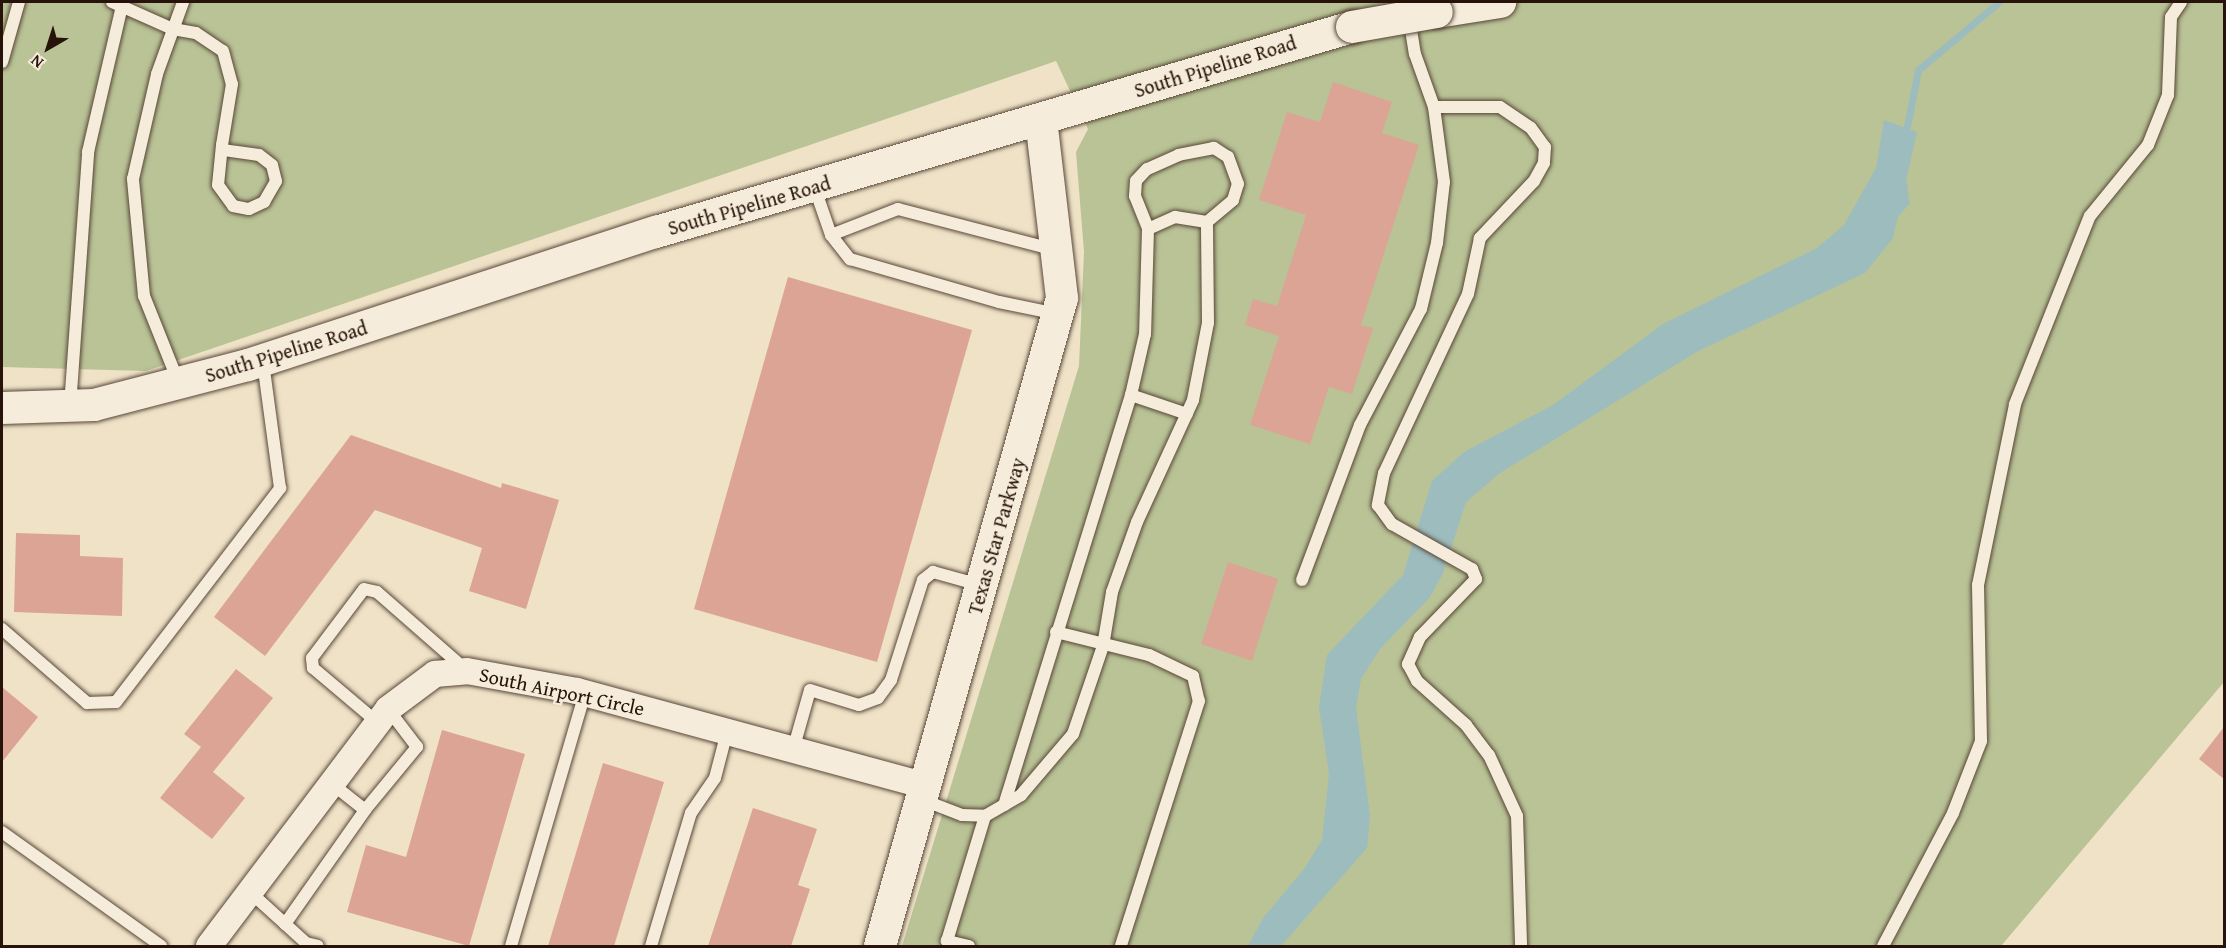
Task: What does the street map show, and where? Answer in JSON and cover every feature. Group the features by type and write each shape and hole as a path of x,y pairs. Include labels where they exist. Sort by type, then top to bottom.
{"street":[{"name":"South Pipeline Road","path":"2,408 94,405 263,360 814,186 1352,27 1500,2"},
{"name":"Texas Star Parkway","path":"880,946 925,793 1058,314 1059,251 1041,119"},
{"name":"South Airport Circle","path":"209,946 383,716 435,674 467,671 585,693 793,750 925,793"}],"lane":[{"path":"2,62 19,2"},
{"path":"179,382 144,296 134,179 157,74 183,2"},
{"path":"1302,580 1360,425 1421,309 1437,243 1444,182 1434,107 1415,54 1407,2"},
{"path":"1883,946 1953,813 1981,741 1978,585 2015,404 2090,216 2148,145 2168,95 2171,17 2181,2"},
{"path":"70,406 88,152 119,3 173,29 196,33 224,51 232,84 222,150 218,185 226,201 241,209 264,202 276,181 272,165 259,155 222,150"},
{"path":"1434,107 1500,107 1531,128 1545,147 1544,163 1534,181 1480,238 1468,294 1384,473 1378,505 1392,525 1472,569 1474,586 1420,637 1408,664 1417,681 1466,725 1489,755 1517,816 1521,946"},
{"path":"1004,805 1131,395 1145,334 1148,229 1135,196 1136,181 1147,169 1179,155 1214,148 1228,157 1238,184 1233,200 1207,222 1175,217 1148,229"},
{"path":"814,186 831,235 850,259 999,302 1058,314"},
{"path":"831,235 898,209 1059,251"},
{"path":"925,793 962,815 985,816 1021,795 1072,734 1103,646 1112,592 1137,522 1187,414 1208,323 1207,222"},
{"path":"2,629 87,704 116,702 280,488 263,360"},
{"path":"1131,395 1187,414"},
{"path":"793,750 810,690 859,705 878,698 891,680 923,580 933,572 981,586"},
{"path":"285,924 364,810 417,747 383,716 313,668 312,658 364,590 377,592 467,671"},
{"path":"1056,632 1103,646 1149,655 1193,676 1199,701 1121,946"},
{"path":"511,946 585,693"},
{"path":"651,946 691,813 715,778 727,732"},
{"path":"331,783 364,810"},
{"path":"969,946 946,944 985,816"},
{"path":"2,832 160,946"},
{"path":"250,892 285,924 318,946"}],"green space":[{"path":"2,2 2224,2 2224,682 2001,946 902,946 1079,366 1084,252 1076,152 1088,129 1056,61 146,371 2,367"}],"water":[{"path":"1884,120 1917,132 1893,238 1865,273 1698,351 1500,473 1466,502 1443,573 1430,597 1380,649 1361,679 1356,708 1370,816 1367,848 1281,946 1248,946 1263,918 1304,869 1322,840 1329,774 1319,707 1327,655 1403,575 1432,481 1464,452 1553,405 1663,324 1817,248 1844,225 1876,168"}],"building":[{"path":"1333,82 1392,102 1382,133 1419,145 1361,325 1373,328 1352,394 1329,387 1310,444 1250,425 1279,336 1245,325 1253,299 1277,306 1306,215 1259,200 1287,112 1320,122"},
{"path":"788,277 972,330 877,662 694,609"},
{"path":"351,435 501,488 502,483 559,500 526,609 469,591 482,548 375,510 265,656 214,617"},
{"path":"16,533 80,535 80,556 123,558 122,616 14,612"},
{"path":"1228,562 1278,579 1252,661 1201,644"},
{"path":"236,669 273,698 213,772 245,798 212,839 160,798 201,747 184,734"},
{"path":"2,687 38,717 2,762"},
{"path":"2224,727 2224,779 2199,759"},
{"path":"442,730 525,754 469,946 347,912 366,845 406,857"},
{"path":"603,763 664,782 614,946 548,946"},
{"path":"753,808 817,829 798,885 810,889 791,946 708,946"}],"waterway":[{"path":"1905,137 1918,70 1999,2"},
{"path":"1895,214 1905,202 1903,184"}]}
